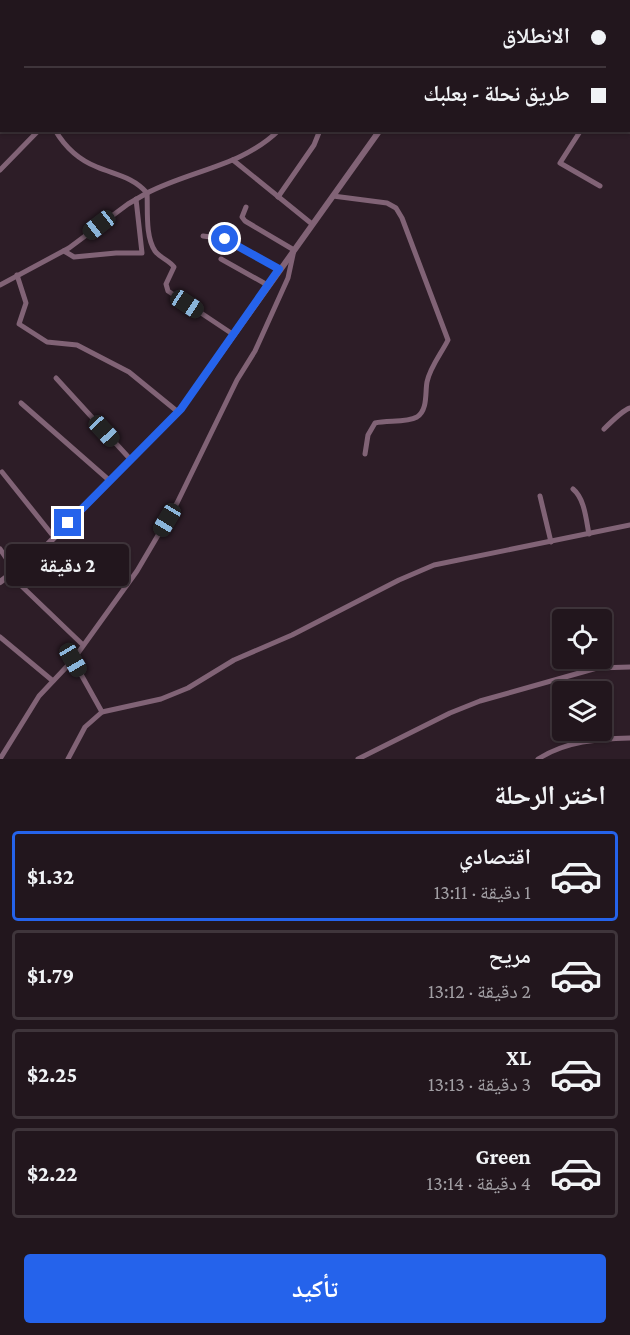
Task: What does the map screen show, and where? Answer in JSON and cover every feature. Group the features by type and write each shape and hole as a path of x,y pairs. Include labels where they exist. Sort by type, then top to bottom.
{"street":[{"path":"0,170 37,132"},
{"path":"56,132 66,147 82,159 97,168 127,177 140,184 147,193 151,240 156,251 174,267 166,284 168,291 234,335"},
{"path":"0,285 64,251 136,199 170,183 233,160 265,144 277,132"},
{"path":"278,196 314,144 319,132"},
{"path":"0,582 40,552 178,412 196,390 279,269 379,132"},
{"path":"580,132 560,163 600,186"},
{"path":"233,160 312,224"},
{"path":"333,196 387,203 396,208 402,218 448,340 428,377 426,400 421,413 418,417 409,419 375,423 368,435 365,454"},
{"path":"64,251 68,255 77,257 116,253 141,254 143,250 136,199"},
{"path":"246,207 242,217 245,221 294,250"},
{"path":"203,236 225,239 279,269"},
{"path":"142,241 151,240"},
{"path":"0,759 39,696 73,660 137,571 177,503 237,380 255,351 288,278 294,250"},
{"path":"221,259 264,283 267,287"},
{"path":"17,275 26,303 19,324 47,342 77,345 129,372 178,412"},
{"path":"56,378 131,460"},
{"path":"21,403 110,481"},
{"path":"604,429 624,410 630,408"},
{"path":"2,472 54,537"},
{"path":"573,489 582,502 589,534"},
{"path":"540,496 551,542"},
{"path":"68,759 85,727 102,712 160,699 188,688 234,660 292,635 399,580 434,565 453,559 630,525"},
{"path":"0,549 12,573 83,645"},
{"path":"0,637 53,681"},
{"path":"73,660 102,712"},
{"path":"358,759 450,713 480,701 597,668 630,667"},
{"path":"538,759 550,752 580,742 630,738"}],"route":[{"path":"68,523 181,409 279,269 225,239"}]}
